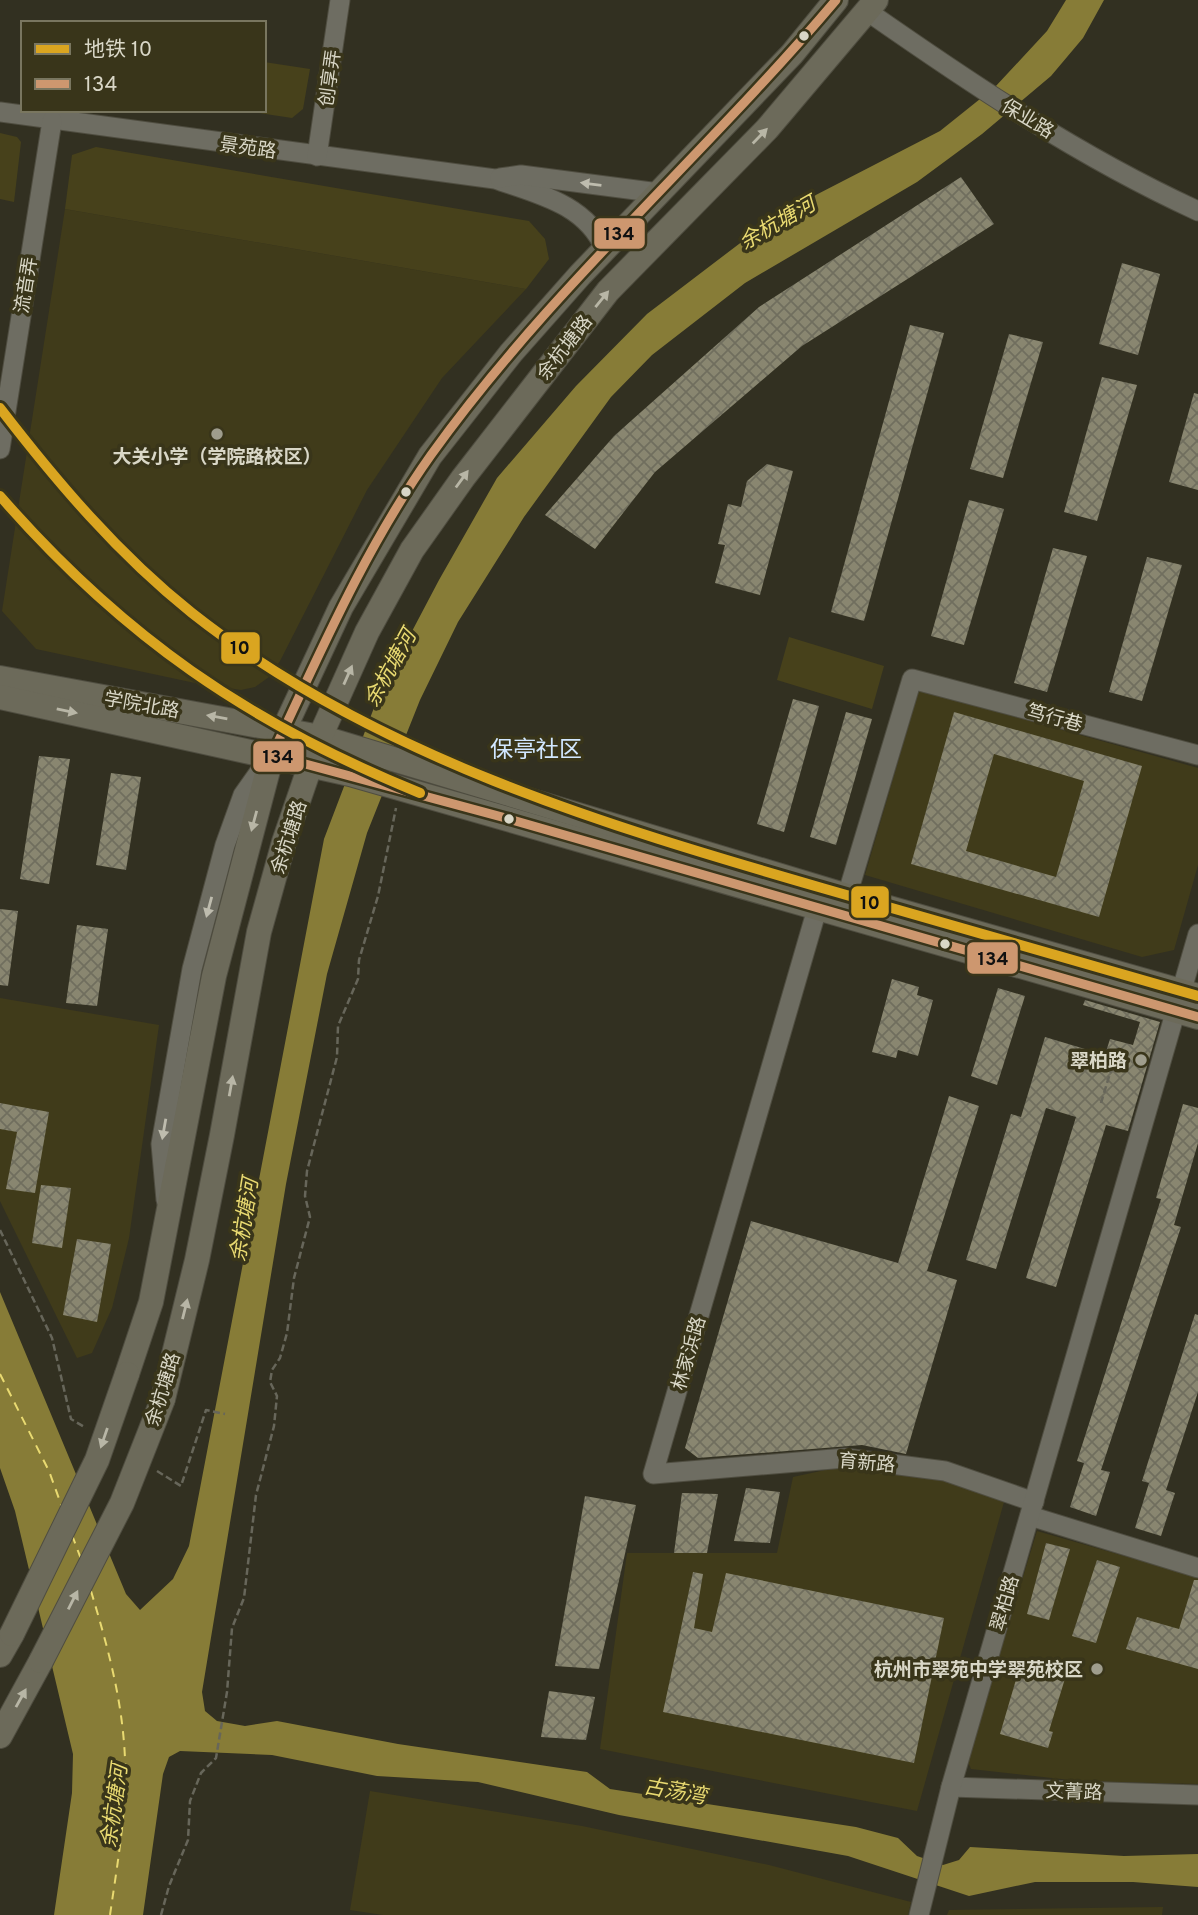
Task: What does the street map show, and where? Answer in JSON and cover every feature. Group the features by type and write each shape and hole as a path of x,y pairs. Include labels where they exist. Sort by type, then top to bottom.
{"main road":[{"name":"余杭塘路","path":"6,1645 97,1461 127,1374 150,1302 214,976 272,755 341,607 430,456 511,353 792,54 836,0"},
{"name":"余杭塘路","path":"0,1736 122,1503 163,1399 217,1160 258,932 284,842 313,764 320,737 373,621 412,550 463,478 608,291 767,129 872,5"},
{"name":"学院北路","path":"0,678 320,737 847,896 1188,1004"},
{"name":"学院北路","path":"0,697 313,764 817,909 1188,1004"}],"street":[{"name":"创享弄","path":"317,156 340,0"},
{"name":"保业路","path":"872,5 960,76 1022,116 1152,190 1198,211"},
{"name":"景苑路","path":"0,112 495,179 564,204 586,220 598,234 605,250"},
{"name":"流音弄","path":"0,449 52,121"},
{"name":"景苑路","path":"495,179 521,175 659,193"},
{"name":"笃行巷","path":"847,896 912,679 1198,755"},
{"name":"林家浜路","path":"653,1474 817,909"},
{"name":"翠柏路","path":"919,1915 932,1852 1032,1509 1188,1004 1198,934"},
{"name":"育新路","path":"653,1474 845,1458 945,1472 1032,1509 1198,1568"},
{"name":"文菁路","path":"951,1787 1198,1795"}],"path":[{"path":"161,1915 169,1886 188,1840 187,1820 194,1792 206,1765 216,1758 232,1628 244,1598 256,1495 274,1426 277,1396 271,1382 272,1370 280,1358 287,1333 294,1278 310,1217 305,1196 307,1171 337,1057 338,1026 358,979 359,960 385,868 396,807 395,788"},
{"path":"1101,1103 1118,1047"}],"shaded area":[{"path":"266,62 310,69 303,109 292,118 252,112 266,112"},
{"path":"0,133 17,137 21,142 14,202 0,199"},
{"path":"96,147 529,221 545,239 549,259 526,289 65,209 72,155"},
{"name":"大关小学（学院路校区）","path":"65,209 526,289 442,378 367,490 280,661 269,677 255,687 241,690 195,683 36,649 2,611"},
{"path":"789,637 884,666 872,709 777,680"},
{"path":"919,690 1198,768 1198,865 1174,950 1142,957 865,875"},
{"path":"0,998 159,1025 129,1238 112,1308 92,1353 77,1358 0,1201"},
{"path":"844,1466 949,1481 1004,1502 917,1811 600,1749 627,1553 777,1553 793,1477"},
{"name":"杭州市翠苑中学翠苑校区","path":"1037,1531 1198,1577 1198,1784 1079,1781 971,1769 967,1760"},
{"path":"370,1791 582,1826 769,1865 911,1902 908,1915 383,1915 350,1910"},
{"path":"1163,1907 1162,1915 947,1915 949,1910"}],"water":[{"name":"余杭塘河","path":"1066,0 1104,0 1083,38 1051,76 982,134 917,182 745,283 652,355 611,397 524,517 458,622 420,700 367,833 327,974 286,1184 202,1692 205,1711 217,1721 245,1726 277,1721 398,1744 587,1772 610,1789 856,1827 898,1838 917,1856 943,1865 959,1860 970,1847 1124,1856 1198,1854 1198,1887 1133,1882 1035,1882 969,1896 848,1856 619,1815 478,1782 377,1776 272,1755 180,1751 169,1757 163,1774 143,1915 54,1915 72,1793 73,1754 15,1511 0,1468 0,1292 126,1594 140,1610 173,1579 189,1546 324,839 380,692 497,478 576,386 647,314 777,215 940,131 995,87 1047,31"}],"building":[{"path":"961,177 994,224 802,346 655,472 595,549 545,515 614,436 759,307"},
{"path":"1122,263 1160,274 1138,355 1099,344"},
{"path":"910,325 944,333 864,621 831,612"},
{"path":"1009,334 1043,342 1003,478 970,469"},
{"path":"1102,377 1137,385 1097,521 1064,512"},
{"path":"1194,393 1198,394 1198,490 1169,482"},
{"path":"767,464 793,471 760,595 715,583 725,545 718,544 728,504 741,507 747,481"},
{"path":"969,500 1004,509 964,645 931,636"},
{"path":"1053,548 1087,556 1047,692 1014,683"},
{"path":"1147,557 1182,565 1142,701 1109,692"},
{"path":"793,699 819,706 784,832 757,824"},
{"path":"846,712 872,719 836,845 810,837"},
{"path":"954,712 1142,766 1099,917 911,864","holes":["994,754 1084,781 1056,877 966,851"]},
{"path":"39,756 70,759 49,884 20,879"},
{"path":"111,773 141,777 126,870 96,865"},
{"path":"0,909 18,911 8,986 0,985"},
{"path":"77,925 108,929 97,1006 66,1003"},
{"path":"892,979 919,987 917,995 933,1000 918,1056 898,1050 896,1058 872,1052"},
{"path":"998,988 1025,996 997,1085 971,1076"},
{"path":"1085,1000 1160,1022 1128,1131 1106,1125 1056,1287 1026,1278 1076,1117 1046,1108 996,1269 966,1260 1011,1114 1021,1117 1045,1037 1105,1055 1110,1039 1133,1045 1140,1022 1083,1005"},
{"path":"949,1096 979,1106 927,1271 957,1280 906,1454 862,1445 698,1458 685,1448 751,1221 898,1263"},
{"path":"0,1103 49,1112 35,1193 6,1189 17,1132 0,1129"},
{"path":"1183,1104 1198,1108 1198,1143 1174,1225 1181,1227 1101,1470 1110,1472 1096,1516 1070,1507 1084,1463 1077,1461 1161,1199 1156,1198"},
{"path":"41,1185 71,1188 62,1248 32,1243"},
{"path":"77,1239 111,1244 97,1322 63,1315"},
{"path":"1195,1314 1198,1315 1198,1392 1166,1490 1175,1493 1161,1536 1135,1528 1149,1483 1142,1481"},
{"path":"746,1488 780,1492 770,1543 734,1541"},
{"path":"682,1493 718,1494 707,1553 674,1553"},
{"path":"585,1496 636,1505 599,1669 555,1666"},
{"path":"1046,1543 1070,1549 1049,1620 1027,1614"},
{"path":"1097,1560 1120,1567 1096,1643 1072,1636"},
{"path":"693,1572 703,1574 694,1628 712,1632 726,1573 944,1618 914,1763 663,1712"},
{"path":"1194,1580 1198,1580 1198,1669 1126,1649 1137,1617 1179,1629"},
{"path":"1022,1659 1067,1672 1049,1731 1053,1732 1048,1748 1000,1734"},
{"path":"549,1691 595,1697 586,1740 541,1737"}],"ferry route":[{"path":"0,1374 49,1471 62,1507"},
{"path":"72,1535 81,1559"},
{"path":"91,1591 116,1685 124,1743 124,1808 110,1915"}],"metro line":[{"name":"10","path":"0,408 44,463 114,542 192,613 262,663 336,707 413,746 493,780 657,839 1198,996"},
{"name":"10","path":"0,496 93,592 191,671 299,737 420,793"}],"transit line":[{"name":"134","path":"836,0 734,113 576,279 477,394 431,455 407,490 364,564 272,755 509,819 1198,1017"}],"place":[{"name":"大关小学（学院路校区）","path":"217,434"},
{"name":"翠柏路","path":"1141,1060"},
{"name":"杭州市翠苑中学翠苑校区","path":"1097,1669"}],"district":[{"name":"保亭社区","path":"536,749"}],"water label":[{"name":"古荡湾","path":"675,1791"}]}
